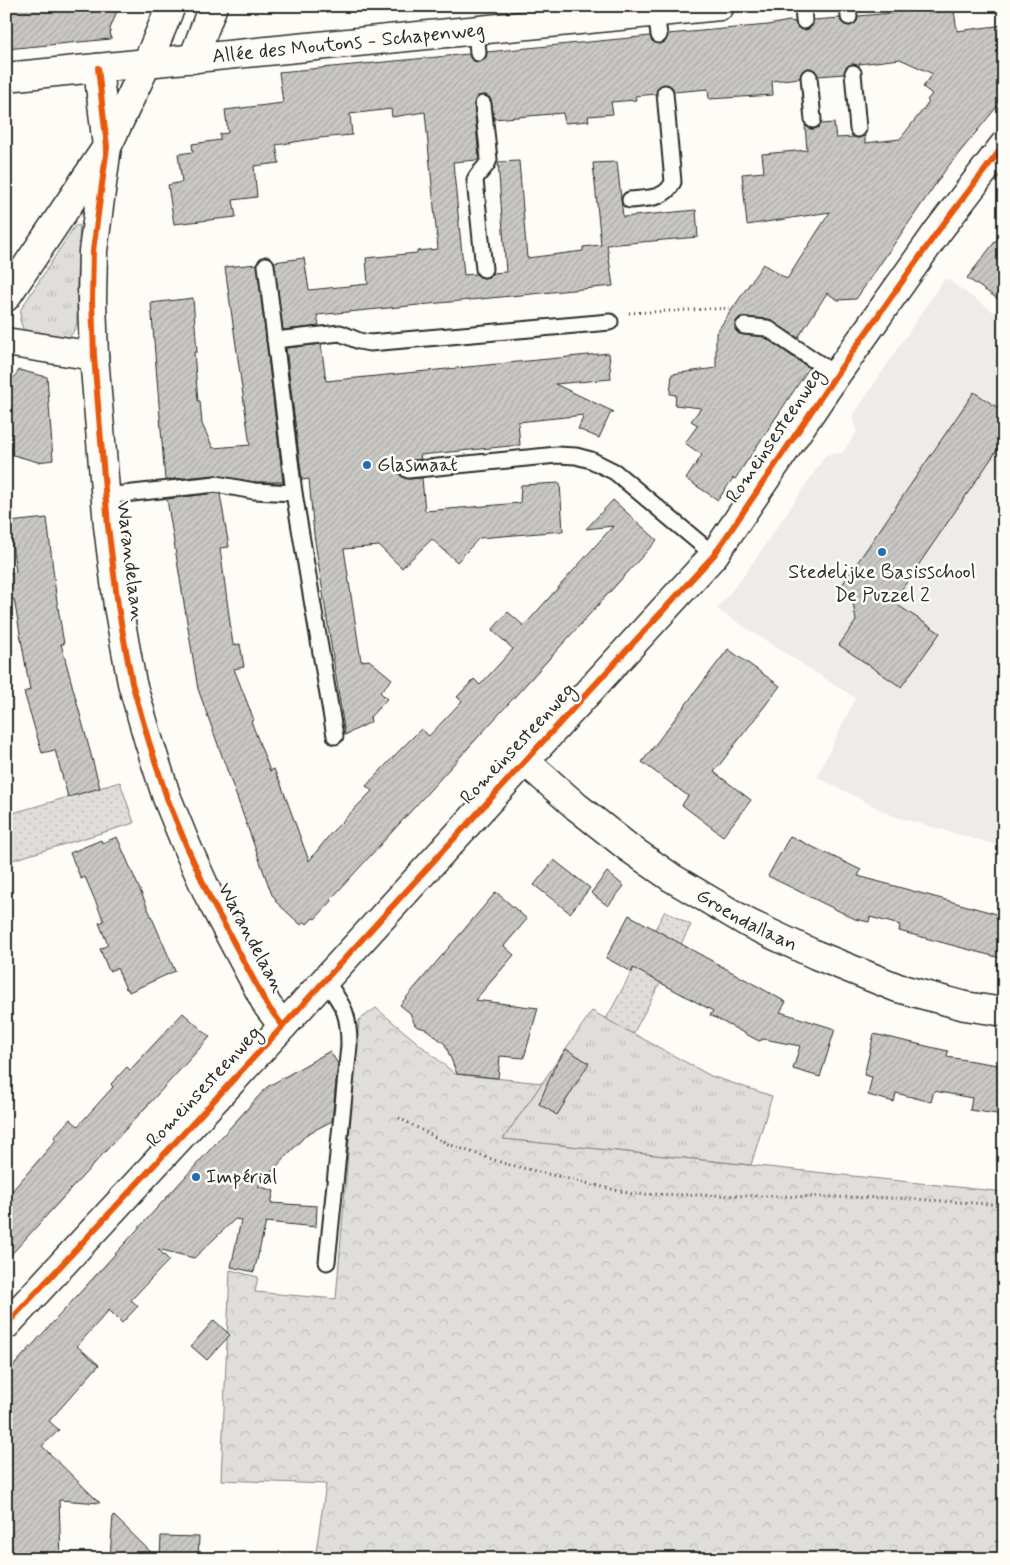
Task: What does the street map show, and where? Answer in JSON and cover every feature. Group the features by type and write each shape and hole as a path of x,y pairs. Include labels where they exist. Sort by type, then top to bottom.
{"street":[{"name":"Warandelaan","path":"107,147 147,63 171,6"},
{"path":"193,59 213,6"},
{"name":"Allée des Moutons - Schapenweg","path":"6,77 193,59 477,42 657,24 720,6"},
{"name":"Warandelaan","path":"98,68 107,147 93,251 94,356 105,496 118,606 132,682 167,798 209,896 263,996 283,1026"},
{"name":"Romeinsesteenweg","path":"6,1324 283,1026 714,555 836,375 938,230 1004,146"},
{"path":"6,297 107,147"},
{"path":"6,342 94,356"},
{"name":"Groendallaan","path":"525,761 577,807 629,848 672,878 748,923 816,955 898,988 965,1006 1004,1012"}],"lane":[{"path":"853,73 858,129"},
{"path":"809,77 813,120"},
{"path":"630,200 660,196 670,189 673,182 664,93"},
{"path":"483,104 489,159 487,165 474,180 484,269"},
{"path":"266,265 294,493 335,736"},
{"path":"275,340 340,333 370,344 610,322"},
{"path":"744,326 767,328 836,375"},
{"path":"408,470 558,455 576,456 591,460 616,472 714,555"},
{"path":"105,496 216,484 254,491 294,493"},
{"path":"325,980 344,1008 349,1024 349,1046 327,1262"}],"path":[{"path":"610,322 617,314 740,308 744,326"},
{"path":"398,1118 448,1144 506,1164 632,1194 897,1198 1004,1205"}],"shaded area":[{"name":"Stedelijke Basisschool De Puzzel 2","path":"945,278 1004,319 1004,847 893,816 817,777 855,698 717,609 748,570 826,455 842,453 857,432 852,417"}],"green space":[{"path":"80,226 77,323 74,331 68,339 24,332 20,320 21,309 74,227"},
{"path":"120,782 134,823 6,862 6,815"},
{"path":"665,911 691,925 633,1034 606,1019"},
{"path":"376,1008 455,1074 542,1083 503,1139 1004,1192 1004,1559 315,1559 326,1484 221,1480 230,1270 258,1277 255,1292 336,1299 359,1020"},
{"path":"592,1011 711,1076 772,1096 751,1165 503,1139"}],"building":[{"path":"6,6 119,6 110,29 111,39 6,49"},
{"path":"927,10 927,13 954,10 957,31 1004,25 1004,98 946,169 856,299 838,300 827,293 798,338 768,319 740,317 737,320 735,330 739,334 764,337 809,368 735,479 733,478 718,500 686,479 702,455 685,443 698,425 691,421 701,408 675,405 676,395 670,394 672,374 716,368 716,333 763,264 787,279 830,212 747,225 742,174 764,172 762,154 807,150 805,125 810,129 814,129 821,124 834,123 836,138 858,138 865,136 865,143 900,139 929,102 927,100 932,94 923,87 933,74 900,59 859,64 859,66 852,64 845,69 844,74 818,76 813,69 808,68 801,73 800,78 772,81 773,95 709,99 708,89 674,92 673,88 664,84 657,89 656,94 635,96 636,100 611,102 613,114 588,116 589,121 565,123 563,113 494,119 491,99 486,95 478,96 474,105 479,158 478,160 453,162 464,275 476,274 484,278 489,277 493,273 506,272 498,162 519,161 527,258 583,251 583,247 601,245 593,163 617,162 623,217 696,210 698,237 607,245 613,286 317,315 319,326 283,330 274,262 304,258 309,290 368,284 366,258 438,249 425,112 392,117 391,109 350,114 352,135 276,145 279,163 254,166 257,197 233,200 236,217 174,224 168,185 182,182 178,154 193,152 192,144 220,140 220,134 228,133 225,110 283,103 279,72 469,54 470,58 479,62 486,57 487,52 650,36 652,41 660,44 665,42 668,34 768,25 789,21 795,22 797,27 804,30 813,25 813,20 840,18 841,22 850,26 857,21 858,16"},
{"path":"1004,230 1004,303 967,278"},
{"path":"257,264 283,482 255,482 215,475 165,480 151,303 193,298 197,352 194,352 202,424 213,448 250,445 225,267"},
{"path":"321,344 326,381 609,353 611,379 555,384 614,412 611,412 599,438 578,429 584,415 518,422 520,445 420,455 421,459 402,463 399,470 400,475 404,478 422,478 425,511 520,503 521,485 560,483 563,531 479,538 457,562 432,539 402,568 379,546 344,549 361,661 369,660 392,679 380,692 387,699 370,717 371,722 345,735 314,535 309,479 302,480 286,348"},
{"path":"19,370 47,377 53,460 38,462 6,453 6,389"},
{"path":"974,392 1004,412 1004,440 893,602 940,633 901,687 839,645 856,621 853,602 838,591"},
{"path":"220,494 229,547 220,548 233,645 240,644 244,667 234,669 254,720 251,721 270,771 274,769 279,779 309,861 332,832 372,791 366,786 400,750 421,729 429,736 462,701 457,697 474,679 480,685 513,649 492,630 508,612 524,626 613,526 586,529 613,500 657,540 331,899 332,901 315,919 313,918 307,924 304,921 301,925 275,901 276,899 272,895 198,689 167,499"},
{"path":"47,518 64,644 61,644 100,788 68,797 55,750 42,753 24,692 30,690 14,599 11,600 8,573 16,572 9,522"},
{"path":"728,649 780,686 714,772 751,800 723,836 682,805 688,796 642,762"},
{"path":"790,836 861,870 858,876 1004,916 1004,959 899,931 900,925 870,917 869,922 855,919 768,876"},
{"path":"117,837 175,971 129,992 117,968 109,971 100,949 108,945 99,923 104,921 85,877 81,879 70,853 101,840 102,843"},
{"path":"554,860 590,888 570,913 534,885"},
{"path":"607,872 624,886 608,906 591,893"},
{"path":"496,892 527,919 504,946 514,955 475,1000 538,1008 524,1058 500,1056 498,1078 457,1074 445,1044 426,1029 415,1025 410,1013 400,1005"},
{"path":"629,915 786,1002 780,1012 835,1029 820,1077 793,1069 800,1046 764,1039 759,1041 710,1015 713,1011 633,968 632,972 606,958"},
{"path":"183,1013 210,1037 6,1260 6,1198 56,1140 54,1137 70,1119 78,1126 113,1087 111,1084 127,1067 130,1070"},
{"path":"874,1034 948,1051 947,1057 1004,1066 1004,1115 970,1110 972,1098 934,1091 931,1102 896,1093 894,1102 868,1095 872,1077 864,1075"},
{"path":"566,1049 589,1063 557,1115 539,1104 554,1068"},
{"path":"330,1051 338,1064 332,1121 307,1134 258,1186 274,1191 271,1203 317,1206 316,1227 266,1222 254,1272 231,1267 241,1220 235,1219 194,1258 158,1249 169,1260 131,1300 138,1306 122,1323 109,1310 77,1346 99,1365 49,1421 59,1430 42,1446 100,1503 59,1500 61,1559 7,1559 6,1374 267,1087"},
{"path":"214,1320 230,1335 207,1360 191,1346"},
{"path":"113,1515 158,1559 110,1559"},
{"path":"161,1536 199,1537 198,1559 160,1559"}],"cycle path":[{"path":"98,68 107,147 93,251 94,356 108,526 118,606 132,683 167,798 187,847 209,896 267,1005 283,1026"},
{"path":"6,1325 283,1026 714,555 836,375 938,231 1004,145"}],"place":[{"name":"Glasmaat","path":"367,465"},
{"name":"Stedelijke Basisschool De Puzzel 2","path":"882,552"},
{"name":"Impérial","path":"196,1177"}]}
